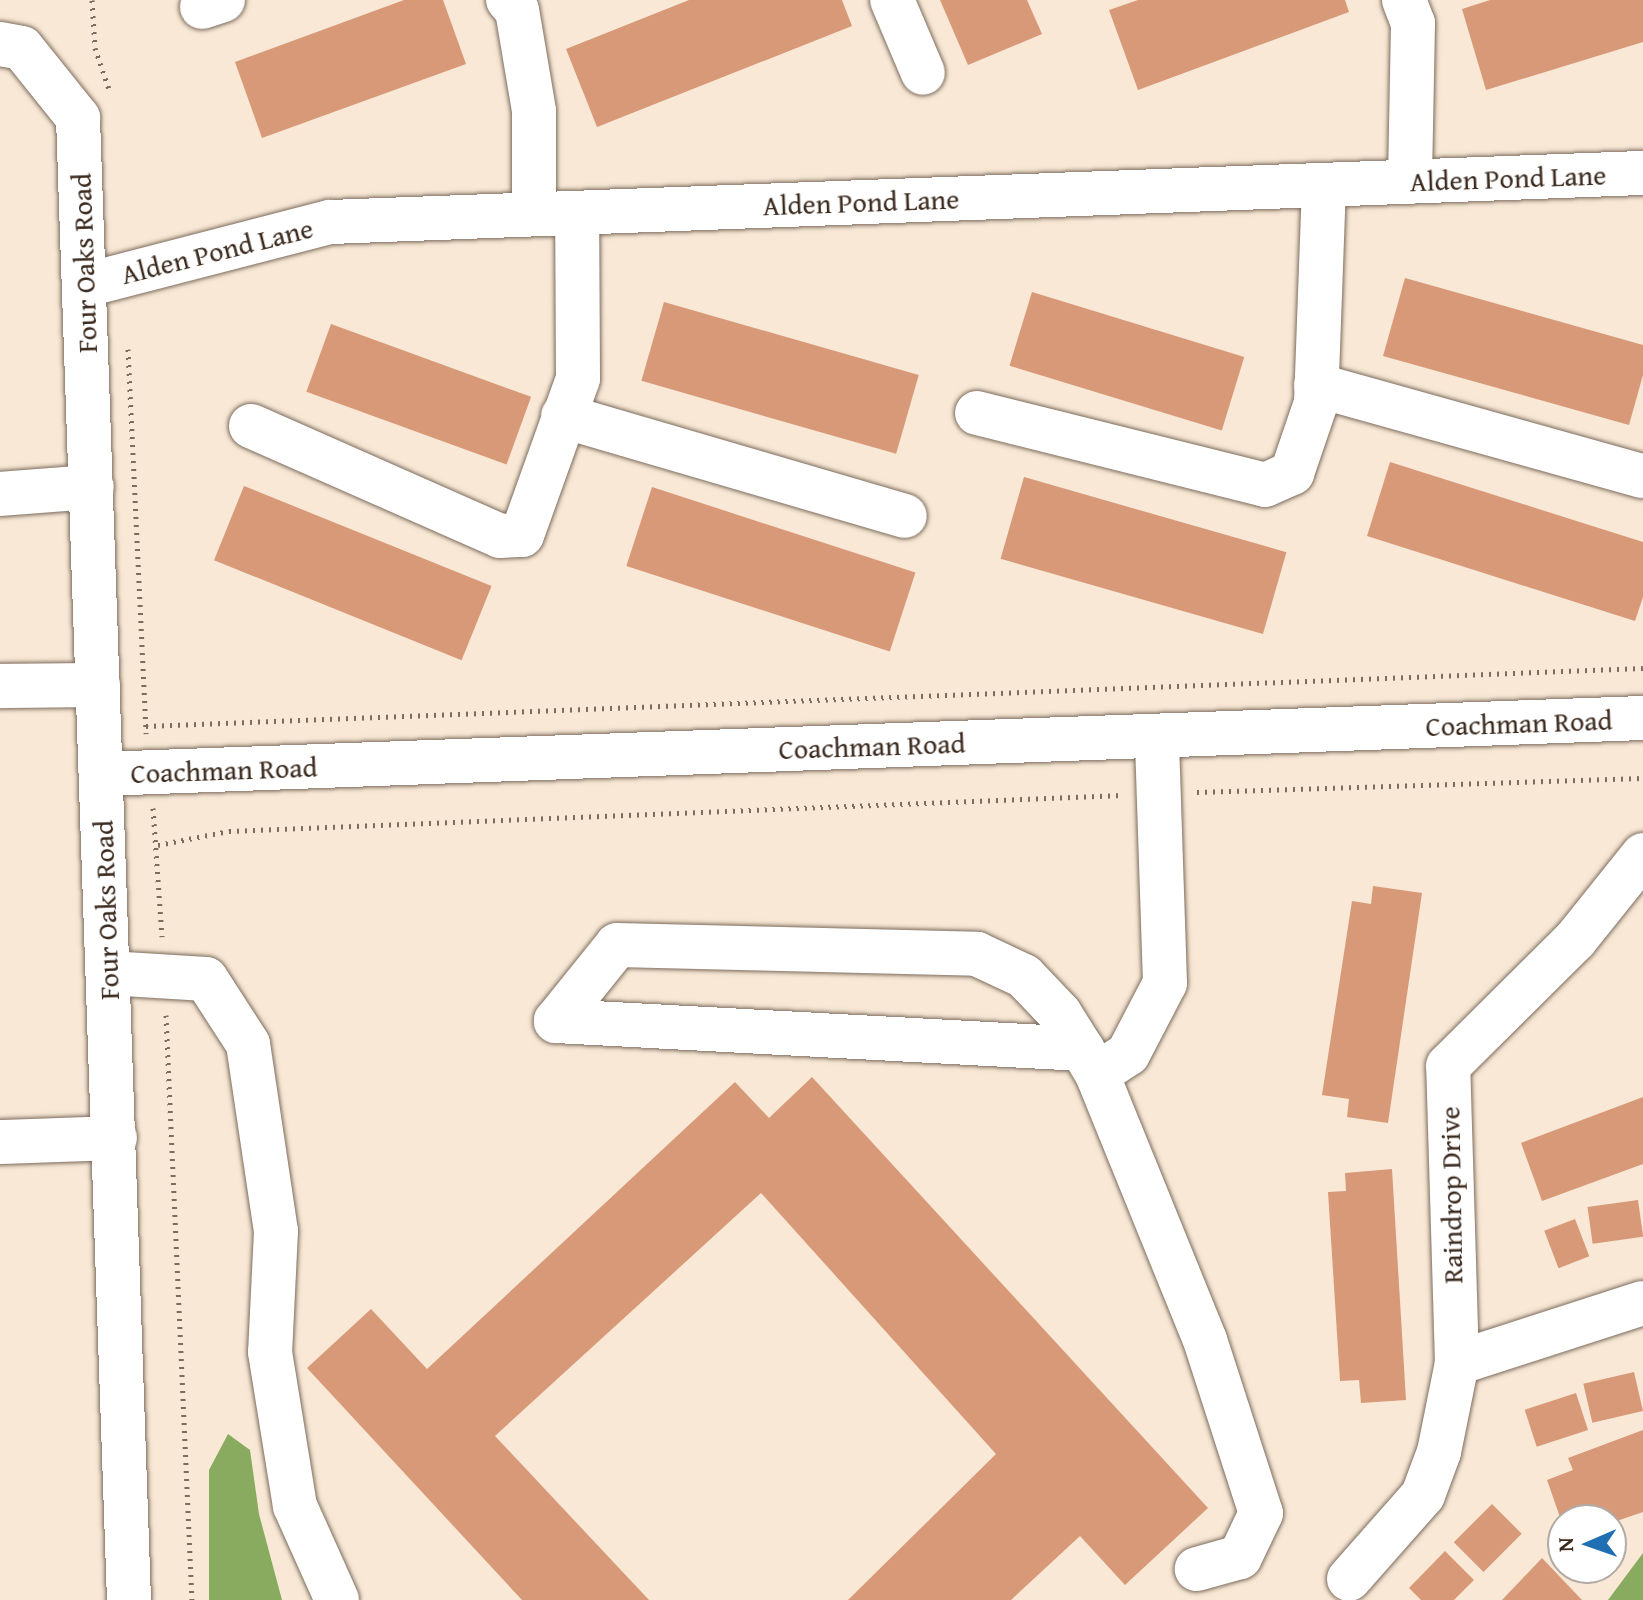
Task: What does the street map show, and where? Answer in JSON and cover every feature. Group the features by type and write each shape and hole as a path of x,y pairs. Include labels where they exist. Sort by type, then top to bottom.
{"street":[{"path":"892,0 923,73"},
{"path":"1404,0 1413,23 1410,182"},
{"path":"524,3 534,111 534,214"},
{"name":"Four Oaks Road","path":"11,46 78,118 129,1600"},
{"name":"Alden Pond Lane","path":"86,285 330,222 1643,173"},
{"path":"977,413 1265,485 1292,473 1316,403 1324,185"},
{"path":"251,426 500,536 522,535 578,379 577,213"},
{"path":"1316,385 1643,476"},
{"path":"563,416 905,516"},
{"path":"0,494 92,487"},
{"path":"0,686 98,685"},
{"name":"Coachman Road","path":"101,774 1643,718"},
{"path":"1157,736 1165,983 1128,1054 1090,1062 556,1021 617,945 977,954 1024,976 1060,1014 1090,1062 1205,1340 1261,1513 1240,1557 1197,1569"},
{"name":"Raindrop Drive","path":"1349,1579 1423,1495 1439,1452 1457,1363 1448,1066 1575,940 1643,855"},
{"path":"108,973 206,979 248,1044 276,1231 272,1367 295,1506 337,1600"},
{"path":"0,1142 115,1138"},
{"path":"1457,1363 1643,1303"}],"path":[{"path":"146,726 1643,668"},
{"path":"192,1600 158,845 229,831 1159,793 1643,778"}],"green space":[{"path":"228,1434 250,1450 259,1514 282,1600 209,1600 209,1470"},
{"path":"1643,1553 1643,1600 1608,1600 1620,1584 1627,1584 1627,1574"}],"building":[{"path":"404,0 443,0 466,64 262,138 235,62"},
{"path":"689,0 842,0 852,26 597,127 566,49"},
{"path":"940,0 1027,0 1042,34 968,65"},
{"path":"1138,0 1345,0 1349,12 1138,90 1109,10"},
{"path":"1490,0 1643,0 1643,42 1486,90 1462,9"},
{"path":"1405,278 1643,345 1643,375 1629,425 1383,356"},
{"path":"1032,292 1244,357 1222,431 1009,366"},
{"path":"664,302 919,375 896,454 641,381"},
{"path":"331,324 531,397 507,465 306,392"},
{"path":"1390,462 1643,542 1643,597 1635,621 1367,536"},
{"path":"1024,477 1286,552 1263,634 1001,559"},
{"path":"244,486 492,586 462,660 214,560"},
{"path":"652,487 915,573 890,652 626,566"},
{"path":"1373,886 1422,893 1388,1123 1347,1117 1349,1099 1322,1095 1352,901 1371,904"},
{"path":"812,1077 1208,1508 1125,1585 1080,1536 1011,1600 848,1600 996,1454 761,1193 495,1436 649,1600 522,1600 307,1368 371,1309 427,1369 735,1082 769,1118"},
{"path":"1643,1097 1643,1164 1542,1201 1521,1143"},
{"path":"1392,1169 1406,1400 1361,1403 1359,1380 1340,1381 1328,1192 1346,1191 1345,1173"},
{"path":"1638,1200 1643,1237 1593,1244 1587,1207"},
{"path":"1575,1219 1589,1256 1559,1268 1544,1231"},
{"path":"1634,1372 1643,1411 1592,1423 1583,1384"},
{"path":"1576,1393 1588,1430 1537,1447 1525,1410"},
{"path":"1643,1430 1643,1512 1627,1518 1627,1504 1555,1504 1547,1480 1573,1470 1568,1458"},
{"path":"1492,1504 1522,1534 1484,1572 1454,1542"},
{"path":"1445,1551 1474,1580 1454,1600 1421,1600 1409,1588"},
{"path":"1542,1558 1547,1563 1547,1584 1567,1584 1582,1600 1502,1600"}]}
